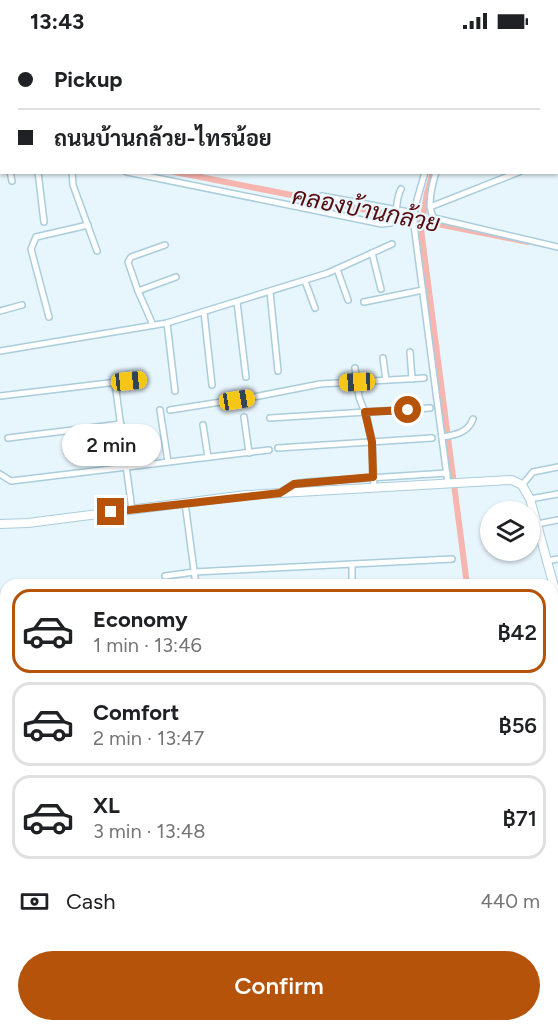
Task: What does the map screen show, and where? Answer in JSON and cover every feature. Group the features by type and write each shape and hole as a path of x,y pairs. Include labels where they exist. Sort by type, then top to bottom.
{"street":[{"path":"10,174 12,181"},
{"path":"38,174 44,222"},
{"path":"72,174 73,185 97,250"},
{"path":"145,174 382,224 391,223 397,212 397,197 401,189"},
{"path":"424,174 414,215 414,225 447,473 452,484"},
{"path":"436,174 430,207 430,213 434,219 558,247"},
{"path":"430,207 514,174"},
{"path":"322,196 414,215"},
{"path":"49,317 31,249 36,237 88,225"},
{"path":"0,351 167,323 337,269 392,244"},
{"path":"153,325 138,291 129,259 165,245"},
{"path":"372,253 381,289"},
{"path":"337,269 348,300"},
{"path":"138,291 176,277"},
{"path":"305,280 315,308"},
{"path":"364,302 423,290"},
{"path":"270,292 278,371"},
{"path":"237,302 246,377"},
{"path":"0,311 22,305"},
{"path":"204,312 212,385"},
{"path":"167,323 175,391"},
{"path":"410,352 412,379"},
{"path":"383,358 386,380"},
{"path":"355,368 359,397 372,442 374,489"},
{"path":"170,410 320,384 424,378"},
{"path":"0,396 142,380"},
{"path":"115,383 132,510"},
{"path":"270,418 430,408"},
{"path":"160,410 168,462"},
{"path":"244,417 249,453"},
{"path":"443,436 454,435 468,429 473,420"},
{"path":"8,438 121,424"},
{"path":"204,425 208,458"},
{"path":"278,448 432,438"},
{"path":"0,474 11,481 269,450"},
{"path":"522,485 533,472 558,468"},
{"path":"280,493 294,484 447,473"},
{"path":"0,524 28,523 280,493 512,480 522,485 530,499 558,494"},
{"path":"185,503 195,579"},
{"path":"540,523 558,520"},
{"path":"540,536 552,579"},
{"path":"165,576 194,572 452,559"},
{"path":"546,561 558,559"},
{"path":"352,564 352,579"}],"waterway":[{"name":"คลองบ้านกล้วย","path":"185,174 528,242"},
{"path":"432,174 421,229 466,579"}],"route":[{"path":"111,512 246,495 280,493 294,484 307,482 373,477 372,442 365,412 408,410"}]}
